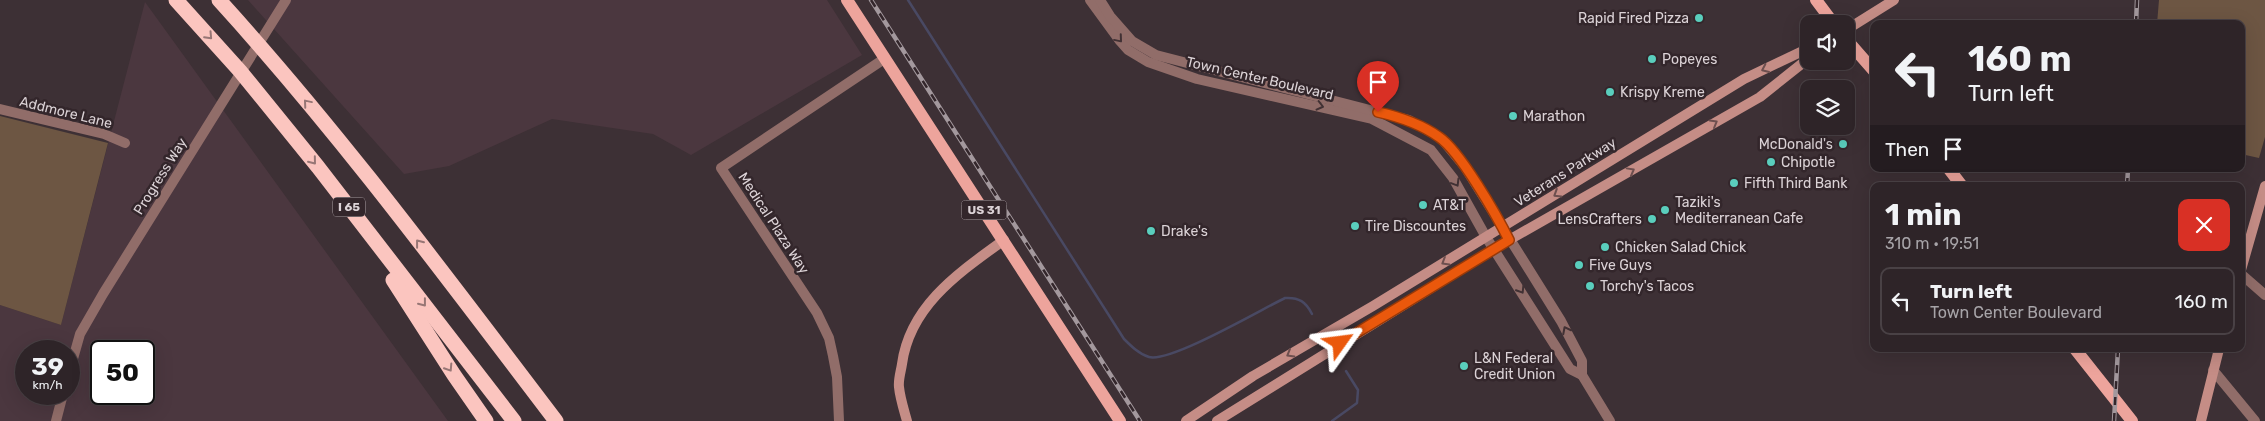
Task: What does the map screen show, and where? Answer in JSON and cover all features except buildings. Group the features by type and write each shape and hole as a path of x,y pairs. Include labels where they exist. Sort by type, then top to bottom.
{"highway":[{"name":"I 65","path":"176,0 240,71 514,421"},
{"name":"I 65","path":"219,0 258,43 348,151 556,421"},
{"path":"338,194 454,375 486,421"},
{"path":"483,326 566,421"}],"main road":[{"name":"US 31","path":"848,0 884,59 1004,240 1120,421"},
{"path":"1816,0 1827,15"},
{"path":"1855,24 1894,0"},
{"path":"1855,49 1870,66"},
{"name":"Veterans Parkway","path":"1188,420 1253,376 1486,237 1744,79 1800,52"},
{"name":"Veterans Parkway","path":"1217,421 1494,248 1760,97 1800,65"},
{"path":"1951,172 1959,182"},
{"path":"2245,256 2265,186"},
{"path":"907,421 899,386 904,349 917,321 930,299 960,272 1004,240"},
{"path":"2077,352 2132,421"},
{"path":"2201,421 2218,352"}],"street":[{"name":"Progress Way","path":"78,340 80,334 222,101 286,0"},
{"name":"Town Center Boulevard","path":"1090,0 1128,50 1148,62 1197,79 1372,119 1431,150 1453,178 1494,248"},
{"name":"Town Center Boulevard","path":"1100,0 1110,16 1132,41 1156,56 1401,118 1417,124 1441,138 1465,167 1509,240"},
{"name":"Medical Plaza Way","path":"840,421 837,378 829,338 816,313 722,168 884,59"},
{"name":"Addmore Lane","path":"0,109 104,134 125,143"},
{"path":"1509,240 1561,321 1582,361 1582,375 1610,421"},
{"path":"1494,248 1570,369 1582,375"},
{"path":"2245,278 2265,295"},
{"path":"2213,370 2255,421"},
{"path":"56,421 60,405"}],"shaded area":[{"path":"248,0 827,0 862,55 691,155 653,134 552,119 449,166 404,174"},
{"path":"2159,0 2265,0 2265,137 2259,158 2245,155 2245,20 2157,20"},
{"path":"145,2 448,421 0,421 0,305 61,325"},
{"path":"0,116 108,143 61,325 0,305"}],"waterway":[{"path":"908,0 1124,339 1135,350 1149,357 1160,357 1176,352 1216,334 1285,298 1294,298 1302,301 1312,314"},
{"path":"1332,421 1357,403 1358,390 1346,371"}],"railway":[{"path":"871,0 1140,421"},
{"path":"2136,20 2137,0"},
{"path":"2127,182 2128,172"},
{"path":"2114,421 2118,352"}],"place":[{"name":"Rapid Fired Pizza","path":"1699,18"},
{"name":"Popeyes","path":"1652,59"},
{"name":"Krispy Kreme","path":"1610,92"},
{"name":"Marathon","path":"1513,116"},
{"name":"McDonald's","path":"1843,144"},
{"name":"Chipotle","path":"1771,162"},
{"name":"Fifth Third Bank","path":"1734,183"},
{"name":"AT&T","path":"1423,205"},
{"name":"Taziki's Mediterranean Cafe","path":"1665,210"},
{"name":"LensCrafters","path":"1652,219"},
{"name":"Tire Discountes","path":"1355,226"},
{"name":"Drake's","path":"1151,231"},
{"name":"Chicken Salad Chick","path":"1605,247"},
{"name":"Five Guys","path":"1579,265"},
{"name":"Torchy's Tacos","path":"1590,286"},
{"name":"L&N Federal Credit Union","path":"1464,366"}],"route":[{"path":"1340,343 1509,240 1465,167 1441,138 1409,120 1378,112"}]}
